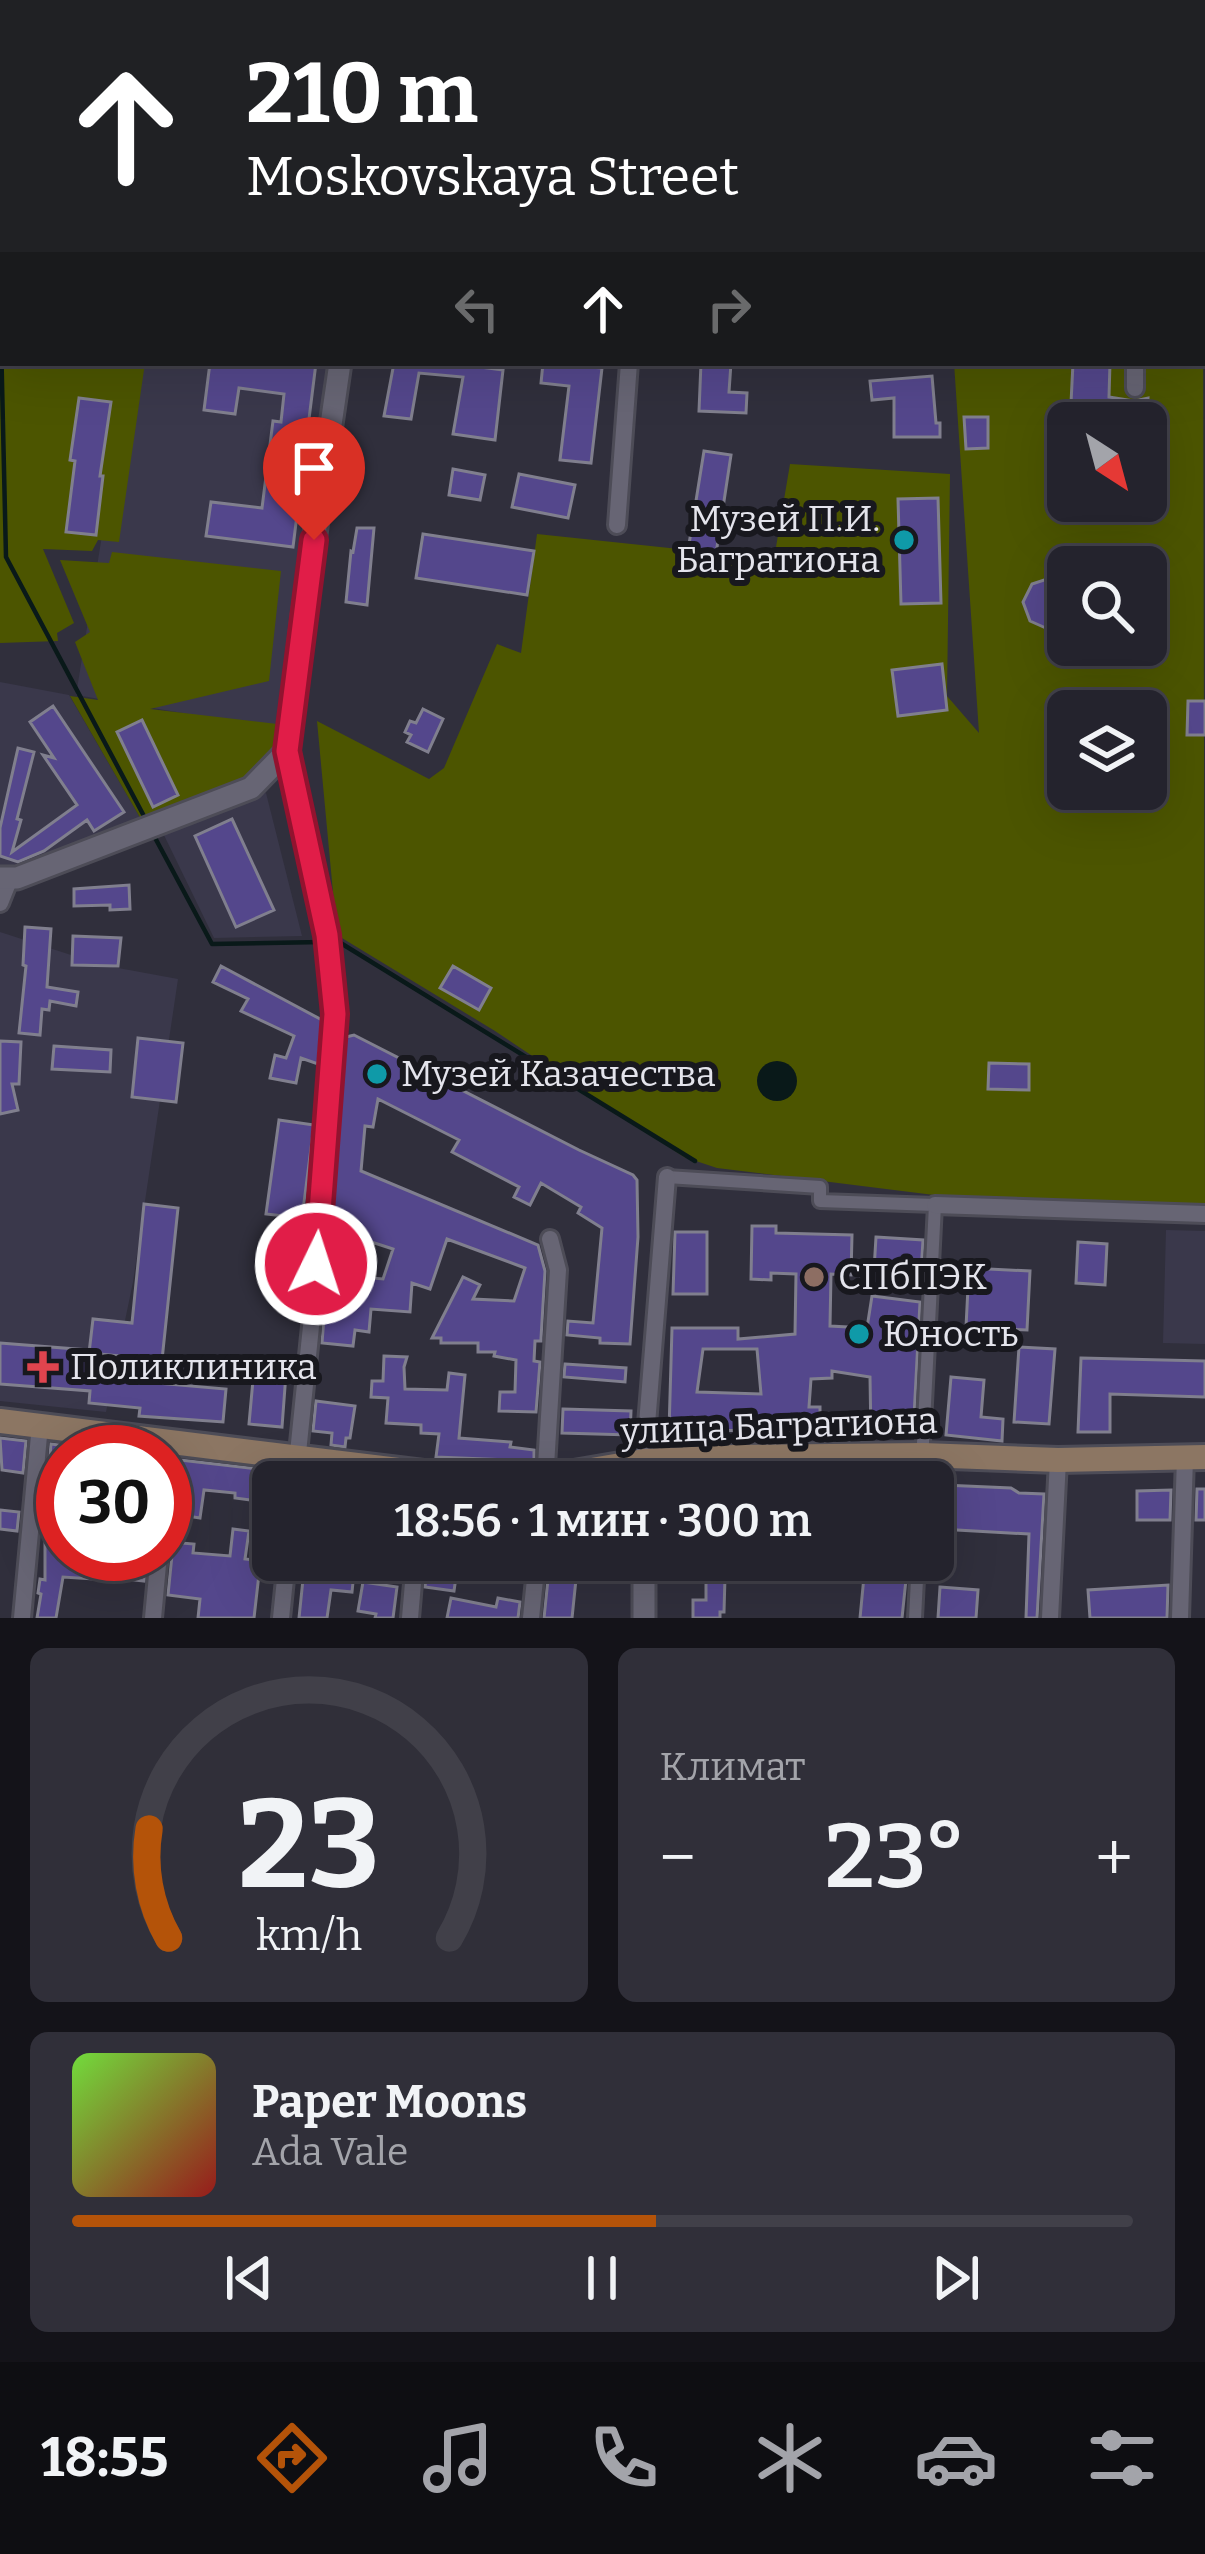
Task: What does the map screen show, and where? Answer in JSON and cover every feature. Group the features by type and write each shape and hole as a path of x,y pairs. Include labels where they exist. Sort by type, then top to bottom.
{"main road":[{"name":"улица Багратиона","path":"0,1420 40,1425"},
{"name":"улица Багратиона","path":"192,1444 326,1461"},
{"name":"улица Багратиона","path":"825,1461 923,1455 1058,1460 1195,1457"}],"street":[{"path":"298,1461 335,1014 327,935 287,751 340,366"},
{"path":"617,525 628,366"},
{"path":"1135,388 1136,366"},
{"path":"0,903 5,878 16,878 251,788 287,751"},
{"path":"645,1461 667,1177 820,1187 820,1201 1205,1214"},
{"path":"923,1461 934,1205"},
{"path":"546,1461 558,1270 550,1239"},
{"path":"1180,1618 1195,1457"},
{"path":"1050,1618 1058,1460"},
{"path":"22,1618 36,1468"},
{"path":"153,1618 156,1581"},
{"path":"281,1618 285,1581"},
{"path":"410,1618 413,1581"},
{"path":"531,1618 535,1581"},
{"path":"644,1581 644,1618"},
{"path":"915,1618 917,1581"}],"shaded area":[{"path":"68,366 334,366 284,726 76,695 114,462"},
{"path":"0,682 69,695 146,828 17,878 0,909"},
{"path":"266,793 302,936 214,938 162,831"},
{"path":"0,932 102,965 178,979 133,1282 106,1412 0,1401"},
{"path":"777,1061 791,1067 797,1081 791,1095 777,1101 763,1095 757,1081 763,1067"},
{"path":"1166,1230 1205,1231 1205,1344 1163,1343"}],"green space":[{"path":"0,366 145,366 119,542 98,540 92,551 43,549 74,623 57,633 58,641 0,643"},
{"path":"954,366 1203,366 1205,1207 966,1199 717,1168 684,1157 495,1031 337,935 317,721 429,779 444,768 497,644 521,653 537,534 774,559 790,464 950,474 947,696 979,733"},
{"path":"112,552 281,571 269,681 150,709 286,725 283,750 251,785 146,828 70,696 98,700 75,642 90,632 60,560 109,563"}],"building":[{"path":"210,366 316,366 293,547 206,536 211,502 262,508 273,421 281,422 284,394 239,388 235,414 204,410"},
{"path":"393,366 503,370 495,440 453,434 463,377 419,373 411,419 384,416"},
{"path":"543,366 602,368 591,463 560,460 569,386 541,383"},
{"path":"701,366 731,366 729,392 747,393 746,413 699,411"},
{"path":"1073,366 1110,366 1109,397 1148,398 1148,402 1071,402"},
{"path":"932,376 940,437 894,437 894,398 872,400 870,381"},
{"path":"79,398 111,402 96,535 66,532"},
{"path":"964,417 988,417 988,448 966,449"},
{"path":"704,451 731,455 714,567 686,563"},
{"path":"453,469 485,475 480,500 449,495"},
{"path":"519,474 575,485 568,518 512,507"},
{"path":"938,498 941,603 901,604 898,499"},
{"path":"357,528 374,528 367,605 346,602"},
{"path":"423,534 534,551 527,595 416,578"},
{"path":"1047,579 1047,629 1030,621 1023,602 1032,584"},
{"path":"942,664 947,710 898,716 892,670"},
{"path":"1188,701 1205,701 1205,735 1187,735"},
{"path":"53,706 124,812 94,831 87,820 44,851 18,862 0,856 0,828 18,748 34,752 12,852 77,805 43,755 54,758 30,722"},
{"path":"423,709 443,719 428,752 407,742 411,735 405,732"},
{"path":"142,720 178,795 153,807 117,732"},
{"path":"232,819 274,910 236,927 195,836"},
{"path":"129,885 130,909 74,906 74,889"},
{"path":"25,927 51,929 47,987 78,992 76,1006 50,1001 49,1010 42,1009 40,1035 19,1033"},
{"path":"73,936 121,938 118,966 72,965"},
{"path":"221,966 322,1020 318,1064 301,1058 296,1083 270,1078 275,1055 286,1058 294,1036 241,1011 248,999 213,982"},
{"path":"453,966 491,988 479,1010 440,988"},
{"path":"354,1035 637,1180 630,1344 600,1343 600,1338 567,1335 568,1321 593,1323 602,1228 578,1213 581,1207 541,1183 530,1205 514,1197 519,1187 452,1152 459,1140 378,1099 373,1127 365,1126 361,1171 538,1245 545,1271 541,1341 535,1341 534,1361 540,1362 536,1412 499,1411 500,1392 515,1392 516,1360 478,1352 478,1343 441,1343 441,1338 432,1338 463,1277 480,1285 473,1299 514,1301 525,1268 447,1239 430,1289 412,1283 410,1312 371,1309 369,1332 355,1330 353,1346 322,1343 346,1037","holes":["353,1236 393,1249 383,1279 348,1276"]},
{"path":"138,1038 183,1043 176,1102 132,1097"},
{"path":"0,1041 21,1042 19,1084 12,1084 18,1110 0,1114"},
{"path":"54,1046 111,1050 110,1072 52,1069"},
{"path":"989,1063 1029,1064 1029,1090 988,1089"},
{"path":"279,1120 314,1125 302,1218 266,1214"},
{"path":"144,1204 178,1208 162,1360 89,1353 93,1319 132,1323"},
{"path":"752,1226 776,1226 776,1233 852,1235 851,1275 831,1274 830,1326 867,1328 872,1296 920,1302 913,1436 871,1437 870,1377 832,1371 832,1378 811,1379 809,1407 820,1407 820,1430 669,1431 672,1328 738,1328 738,1339 795,1334 796,1274 771,1273 771,1280 751,1279","holes":["703,1349 757,1349 761,1394 697,1392"]},
{"path":"675,1232 707,1232 707,1294 673,1294"},
{"path":"876,1237 923,1240 921,1273 874,1270"},
{"path":"1078,1242 1107,1244 1105,1285 1076,1283"},
{"path":"270,1248 304,1252 301,1297 280,1295 281,1282 266,1281"},
{"path":"969,1268 1030,1271 1027,1330 966,1327"},
{"path":"0,1343 88,1350 86,1377 226,1389 223,1422 139,1416 140,1408 89,1403 90,1391 0,1384"},
{"path":"1019,1347 1055,1349 1049,1424 1014,1422"},
{"path":"384,1356 407,1357 405,1389 447,1390 449,1373 465,1375 459,1438 511,1442 510,1447 534,1450 534,1461 436,1457 439,1434 421,1433 421,1425 386,1423 388,1398 371,1397 372,1381 383,1381"},
{"path":"255,1358 287,1360 282,1427 249,1424"},
{"path":"1081,1358 1205,1361 1205,1397 1110,1394 1110,1432 1078,1432"},
{"path":"565,1364 626,1368 625,1382 564,1377"},
{"path":"951,1377 984,1380 981,1417 1003,1419 1002,1441 946,1435"},
{"path":"316,1401 355,1406 345,1447 331,1445 332,1433 313,1431"},
{"path":"563,1409 631,1411 630,1435 562,1433"},
{"path":"0,1438 26,1441 23,1473 2,1470"},
{"path":"192,1461 252,1468 252,1500 204,1490 200,1518 192,1517"},
{"path":"954,1485 1044,1494 1037,1618 1026,1618 1029,1534 954,1530"},
{"path":"1197,1489 1205,1489 1205,1520 1196,1520"},
{"path":"1171,1490 1170,1520 1137,1520 1137,1491"},
{"path":"0,1510 19,1512 17,1531 0,1529"},
{"path":"233,1529 249,1531 245,1559 252,1560 252,1581 258,1581 254,1618 198,1618 200,1599 168,1595 169,1581 192,1581 192,1544 193,1553 230,1556"},
{"path":"40,1581 62,1581 56,1618 37,1618"},
{"path":"303,1581 353,1581 352,1592 331,1590 327,1618 299,1618"},
{"path":"426,1581 455,1581 454,1591 425,1587"},
{"path":"548,1581 576,1581 572,1618 544,1618"},
{"path":"706,1581 725,1581 720,1618 693,1618 693,1600 706,1600"},
{"path":"864,1581 906,1581 902,1618 860,1618"},
{"path":"363,1582 397,1587 393,1618 358,1611"},
{"path":"1168,1585 1167,1618 1090,1618 1088,1590"},
{"path":"940,1587 978,1590 976,1618 938,1618"},
{"path":"451,1598 496,1607 498,1598 520,1602 518,1618 447,1618"}],"waterway":[{"path":"2,366 6,557 145,818"},
{"path":"153,834 212,944 322,942"},
{"path":"333,942 695,1161"}],"place":[{"name":"Музей П.И. Багратиона","path":"904,540"},
{"name":"Музей Казачества","path":"377,1074"},
{"name":"СПбПЭК","path":"814,1277"},
{"name":"Юность","path":"859,1334"},
{"name":"Поликлиника","path":"43,1367"}],"route":[{"path":"314,540 287,751 327,935 335,1014 316,1264"}]}
